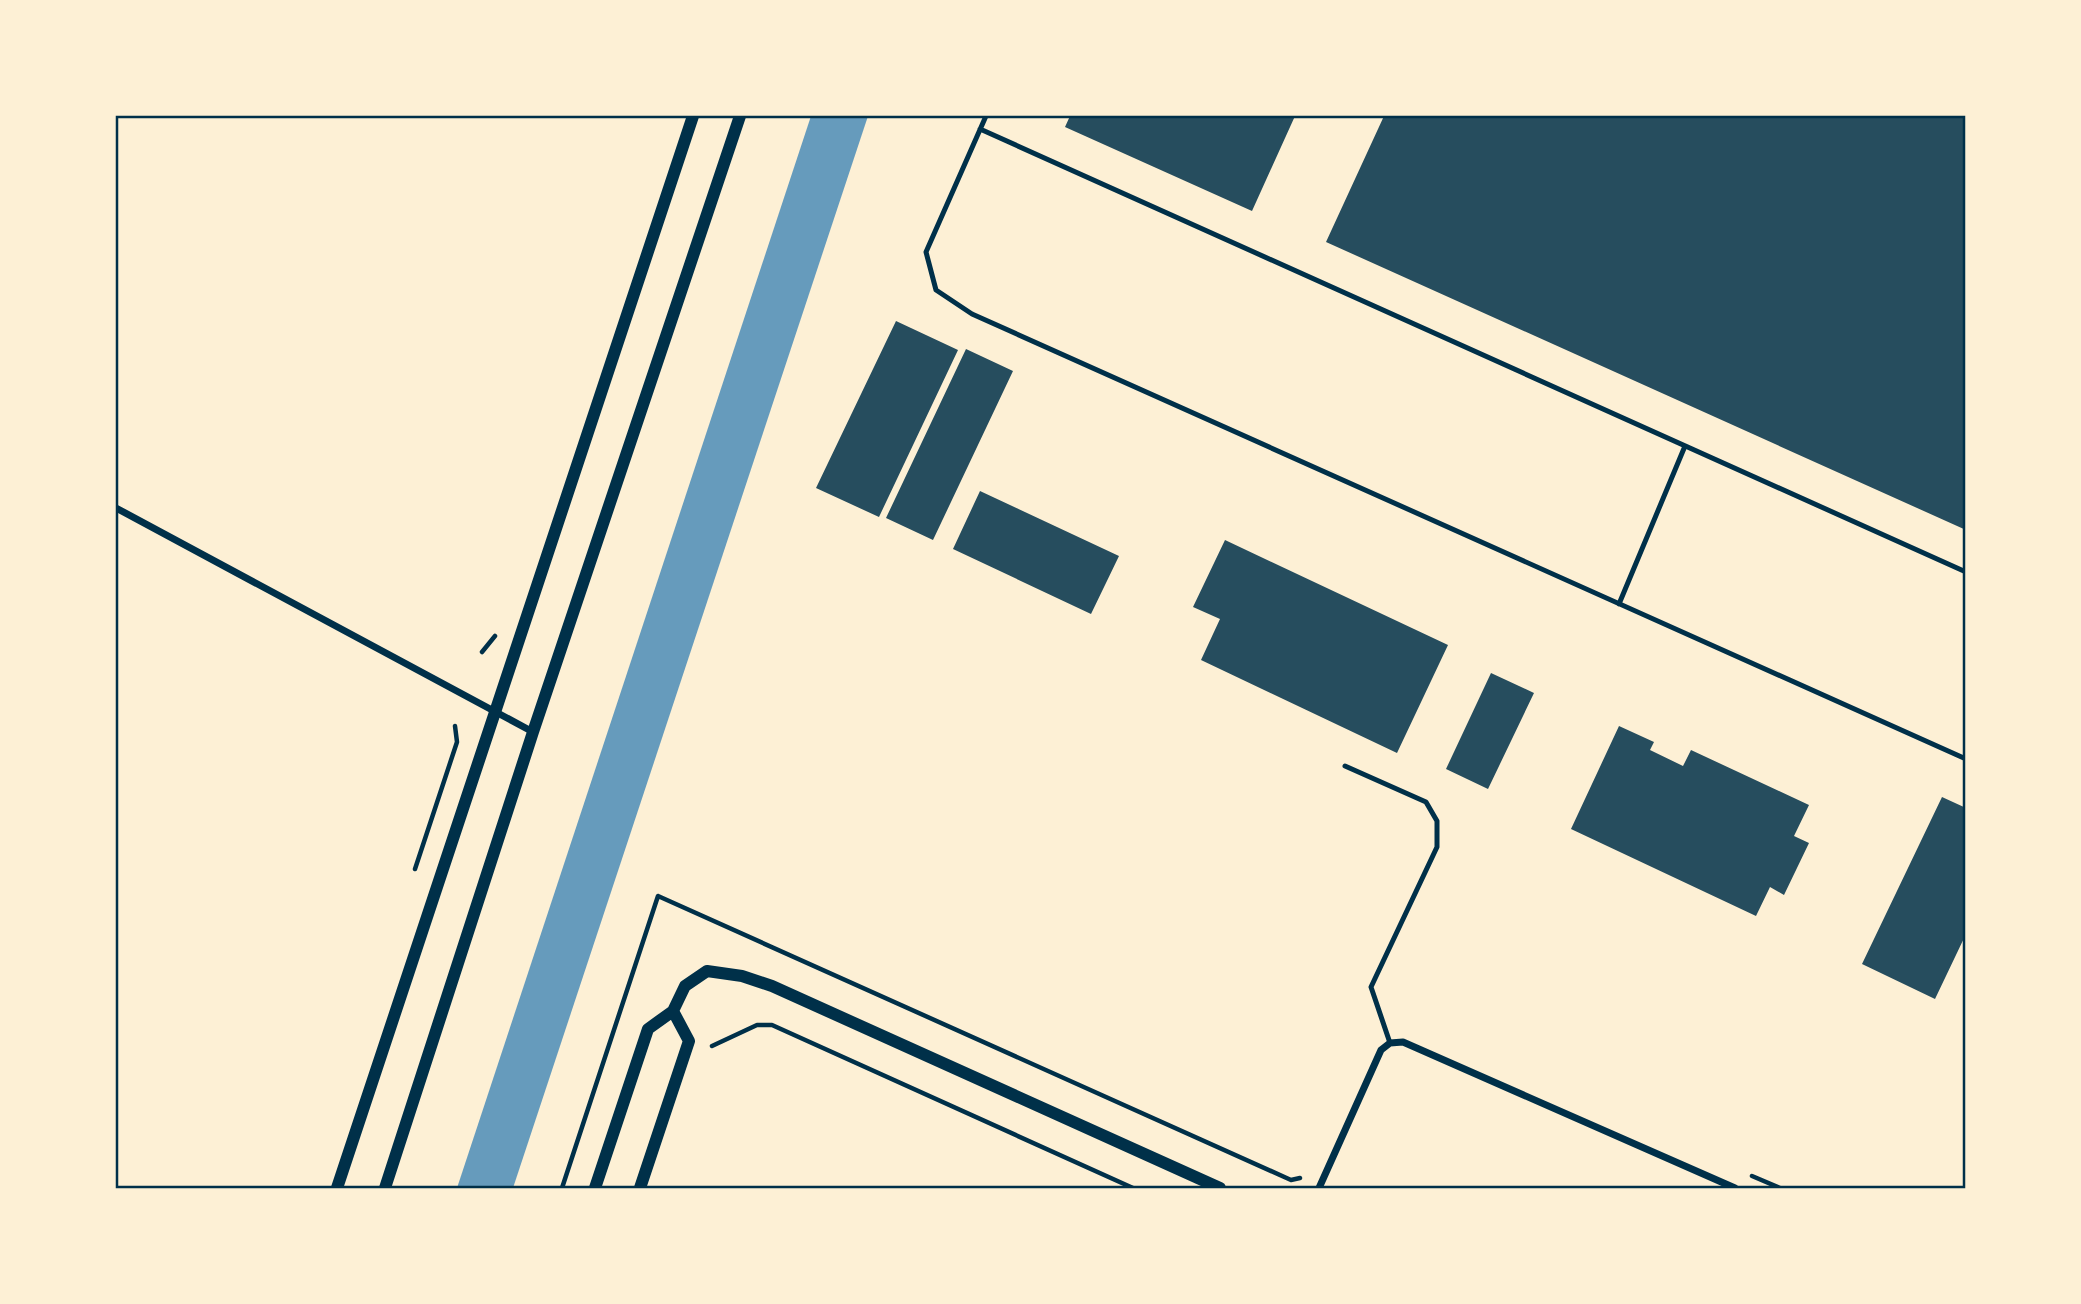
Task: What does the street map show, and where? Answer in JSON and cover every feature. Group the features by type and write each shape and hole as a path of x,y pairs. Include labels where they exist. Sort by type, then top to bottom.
{"street":[{"path":"337,1188 693,116"},
{"path":"385,1188 533,732 740,116"},
{"path":"116,508 533,732"},
{"path":"595,1188 648,1029 673,1011 685,986 707,971 742,976 772,986 1220,1188"},
{"path":"640,1188 689,1041 673,1011"},
{"path":"1318,1188 1373,1064 1381,1050 1390,1043 1415,1045 1735,1188"}],"lane":[{"path":"986,116 926,252 936,290 972,314 1965,759"},
{"path":"980,129 1965,572"},
{"path":"1619,604 1685,446"},
{"path":"1345,766 1426,802 1437,821 1437,847 1371,987 1390,1043"}],"path":[{"path":"709,1051 712,1044 757,1025 772,1026 1133,1188"}],"water":[{"path":"811,116 868,116 513,1188 457,1188"}],"building":[{"path":"1070,116 1295,116 1252,211 1065,127"},
{"path":"1384,116 1966,116 1966,530 1326,242"},
{"path":"896,321 958,350 879,517 816,488"},
{"path":"966,349 1013,371 933,540 886,518"},
{"path":"980,491 1119,556 1091,614 953,549"},
{"path":"1225,540 1448,645 1397,753 1201,660 1220,619 1193,607"},
{"path":"1491,673 1534,693 1488,789 1446,769"},
{"path":"1619,726 1654,742 1650,750 1683,766 1691,750 1809,805 1794,836 1809,843 1784,895 1770,887 1756,916 1571,829"},
{"path":"1942,797 1966,808 1966,934 1935,999 1862,964"}]}
